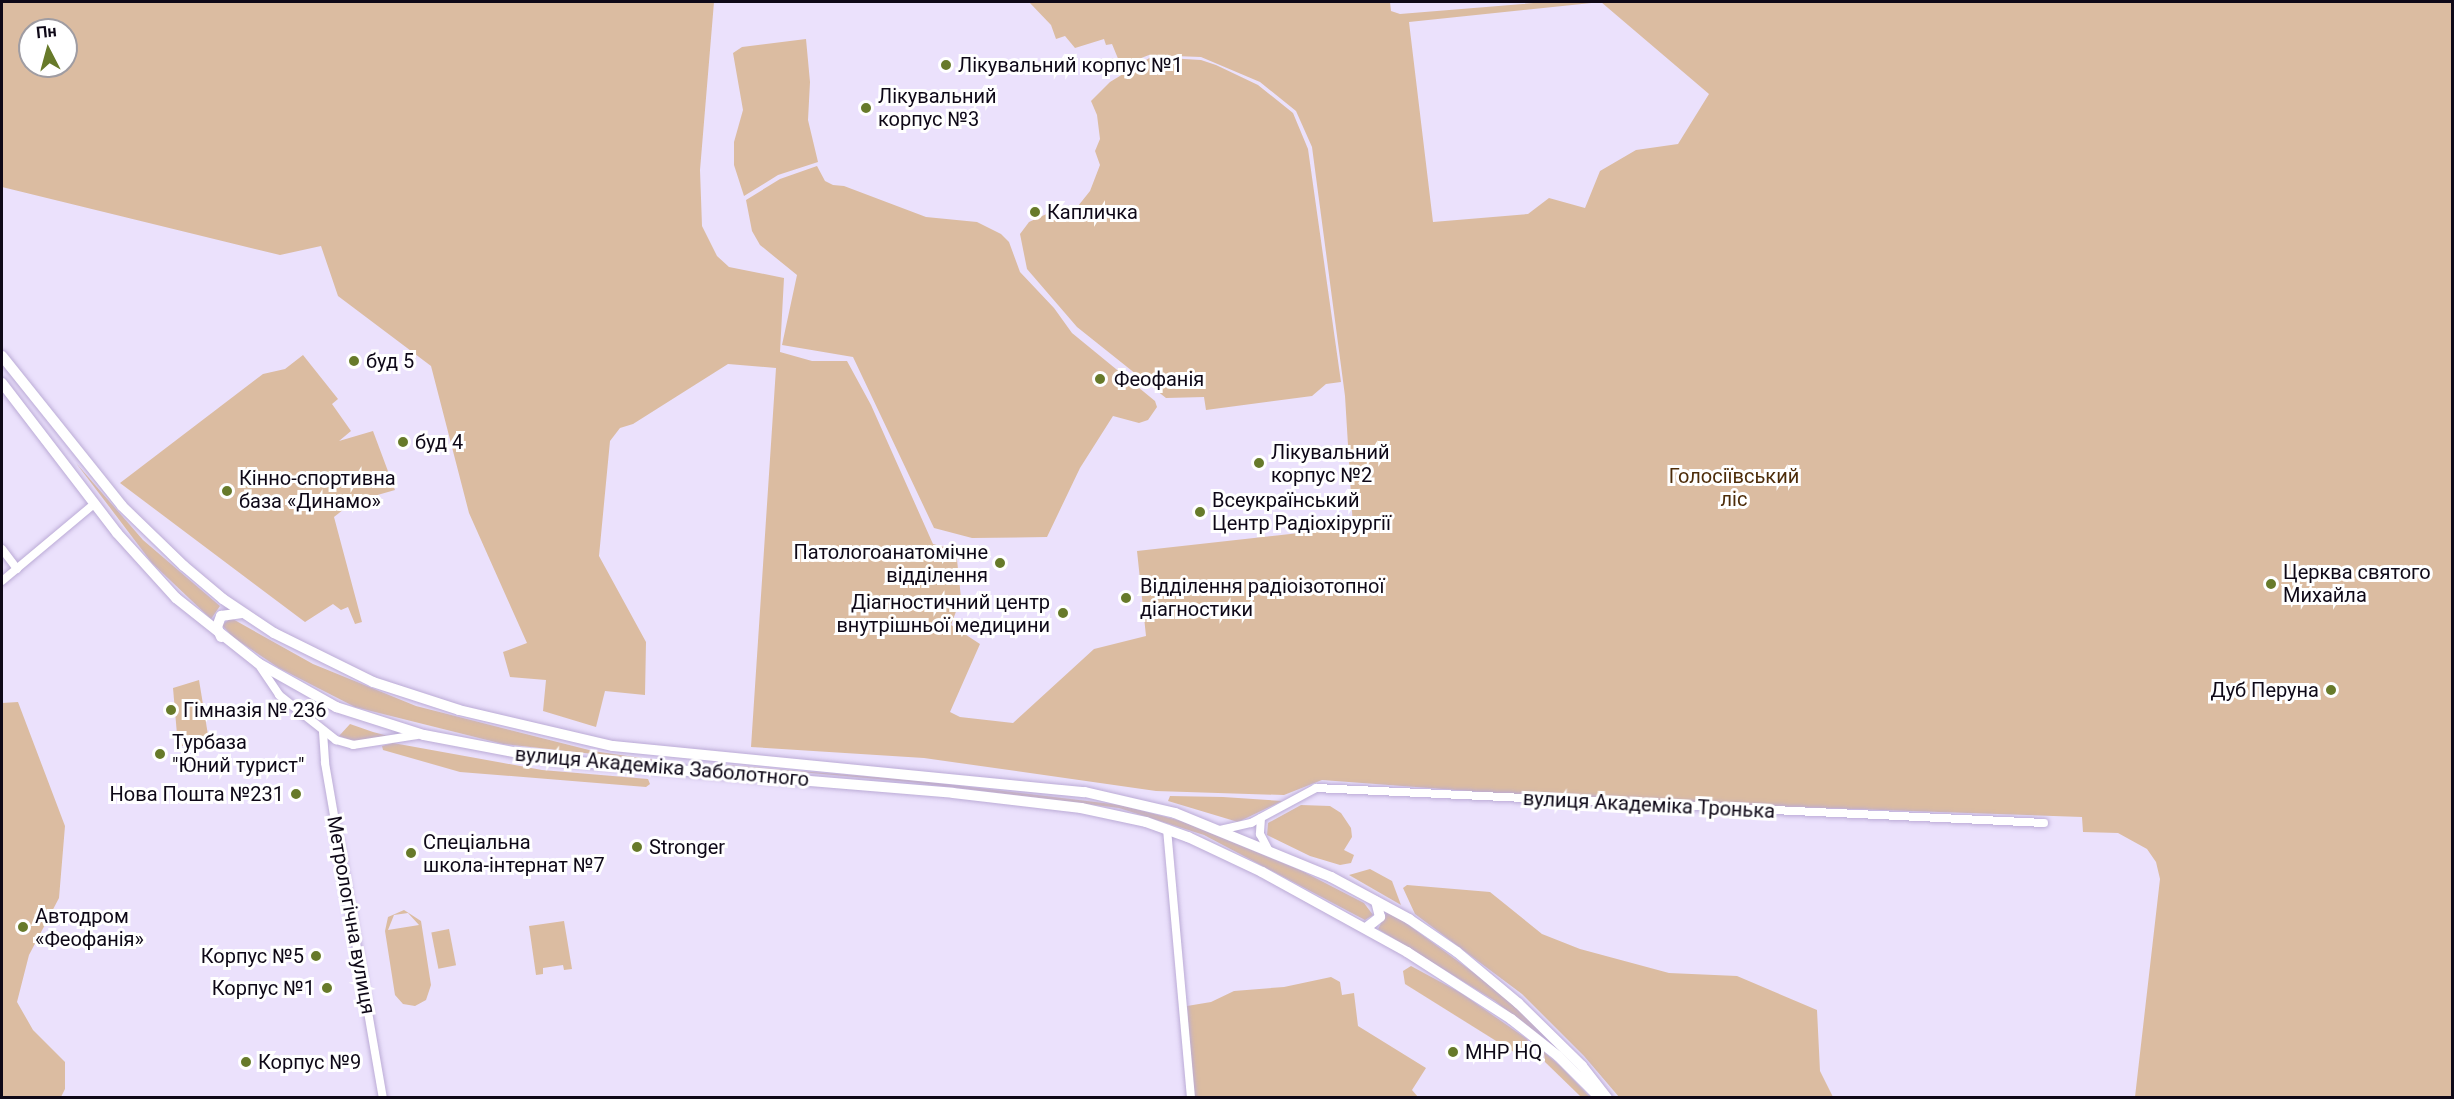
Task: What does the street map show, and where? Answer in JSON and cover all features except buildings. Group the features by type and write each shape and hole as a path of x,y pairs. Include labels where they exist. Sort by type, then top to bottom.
{"highway":[{"name":"вулиця Академіка Заболотного","path":"2,356 143,529 242,613 310,652 373,682 459,710 567,737 660,752 895,771 1085,792 1175,813 1268,849 1375,901 1432,935 1492,980 1564,1047 1607,1098"},
{"name":"вулиця Академіка Заболотного","path":"2,383 94,504 157,579 220,637 258,663 336,706 424,735 511,753 591,764 911,789 1062,806 1167,829 1262,872 1366,928 1511,1018 1558,1056 1600,1098"},
{"path":"220,637 217,627 220,616 242,613"},
{"path":"1366,928 1380,918 1375,901"}],"street":[{"path":"2,581 94,504"},
{"path":"2,549 17,569"},
{"path":"258,663 279,694 323,732 353,745 424,735"},
{"name":"Метрологічна вулиця","path":"323,732 325,763 383,1098"},
{"name":"вулиця Академіка Тронька","path":"1220,830 1261,818 1316,788 2044,823"},
{"path":"1261,818 1260,834 1268,849"},
{"path":"1167,829 1191,1098"}],"green space":[{"name":"Голосіївський ліс","path":"2,2 714,2 700,170 702,226 717,256 729,267 784,278 780,352 812,361 847,361 871,405 933,544 956,550 961,598 951,625 980,644 950,712 960,717 1013,723 1094,649 1146,636 1137,551 1353,527 1345,396 1312,147 1296,111 1260,82 1201,57 1149,55 1131,62 1128,58 1119,61 1112,44 1106,45 1104,39 1075,48 1065,36 1056,39 1051,25 1029,2 1390,2 1391,11 1400,14 1546,2 1601,2 2452,2 2452,1097 2135,1097 2160,879 2156,862 2147,849 2118,833 2083,832 2082,817 1591,800 1322,780 1284,795 1156,791 924,758 751,747 776,368 728,364 633,424 620,428 610,441 599,556 646,642 645,695 605,691 596,727 543,711 546,680 510,677 503,652 527,643 469,513 431,366 338,296 321,246 280,255 2,187","holes":["1601,2 1709,94 1678,144 1636,150 1600,171 1585,208 1549,198 1528,214 1433,222 1409,22"]},
{"path":"806,39 810,82 808,120 818,162 778,175 744,196 734,165 734,142 743,110 733,53 742,47"},
{"path":"1151,57 1201,60 1216,65 1258,85 1293,113 1308,149 1341,382 1326,384 1312,396 1206,410 1204,397 1166,398 1077,327 1027,269 1020,234 1029,222 1053,211 1078,206 1090,191 1100,165 1095,151 1100,139 1097,115 1091,101 1110,82"},
{"path":"817,166 825,181 833,185 844,186 926,217 977,222 1001,234 1009,242 1020,272 1054,308 1072,333 1155,401 1157,407 1148,420 1139,423 1113,416 1080,468 1047,537 972,538 934,528 853,357 782,345 797,275 760,245 752,231 746,200 780,179"},
{"name":"Кінно-спортивна база «Динамо»","path":"303,355 338,399 332,404 351,431 339,441 373,431 395,490 353,502 334,517 362,622 355,624 348,607 341,610 333,604 305,622 120,483 263,374 285,369"},
{"path":"76,463 143,540 220,606 211,619 152,563"},
{"path":"231,618 313,664 416,706 593,751 683,764 503,744 355,707 279,668 233,637 222,625"},
{"path":"199,680 208,735 198,746 178,746 173,688"},
{"name":"Автодром «Феофанія»","path":"18,702 65,826 59,898 29,955 17,1002 33,1030 65,1062 65,1089 61,1097 2,1097 2,703"},
{"path":"350,724 388,736 356,742 339,736"},
{"path":"393,743 542,770 648,779 650,784 646,787 460,772 383,750 382,746"},
{"path":"689,762 911,780 1120,805 1181,821 1300,870 1364,903 1373,915 1365,920 1204,835 1119,808 911,782"},
{"path":"1170,796 1282,801 1238,822 1168,801"},
{"path":"1301,805 1330,806 1341,813 1351,828 1352,837 1344,850 1354,855 1351,863 1340,865 1310,856 1267,835 1268,823"},
{"path":"1370,869 1392,881 1401,905 1349,875"},
{"path":"1407,885 1490,892 1542,934 1580,949 1669,973 1737,976 1817,1010 1820,1071 1833,1097 1619,1097 1584,1056 1522,994 1415,914 1403,888"},
{"path":"404,910 421,921 431,985 426,1000 415,1006 403,1004 395,995 385,931 388,917","holes":["408,913 419,925 388,930 394,915"]},
{"path":"1388,910 1496,989 1577,1066 1495,1001 1378,929"},
{"path":"564,921 572,969 564,970 563,965 543,968 543,974 536,975 529,926"},
{"path":"449,929 456,965 438,969 431,932"},
{"path":"1411,966 1461,993 1527,1039 1531,1046 1523,1056 1517,1054 1405,984 1403,971"},
{"path":"1331,977 1340,982 1342,995 1354,993 1358,1026 1426,1068 1412,1090 1418,1097 1193,1097 1187,1006 1211,1002 1234,991 1284,987"},
{"path":"1544,1052 1590,1097 1580,1096 1545,1062"}],"place":[{"name":"Лікувальний корпус №1","path":"946,65"},
{"name":"Лікувальний корпус №3","path":"866,108"},
{"name":"Капличка","path":"1035,212"},
{"name":"буд 5","path":"354,361"},
{"name":"Феофанія","path":"1100,379"},
{"name":"буд 4","path":"403,442"},
{"name":"Лікувальний корпус №2","path":"1259,463"},
{"name":"Кінно-спортивна база «Динамо»","path":"227,491"},
{"name":"Всеукраїнський Центр Радіохірургії","path":"1200,512"},
{"name":"Патологоанатомічне відділення","path":"1000,563"},
{"name":"Церква святого Михайла","path":"2271,584"},
{"name":"Відділення радіоізотопної діагностики","path":"1126,598"},
{"name":"Діагностичний центр внутрішньої медицини","path":"1063,613"},
{"name":"Дуб Перуна","path":"2331,690"},
{"name":"Гімназія № 236","path":"171,710"},
{"name":"Турбаза \"Юний турист\"","path":"160,754"},
{"name":"Нова Пошта №231","path":"296,794"},
{"name":"Stronger","path":"637,847"},
{"name":"Спеціальна школа-інтернат №7","path":"411,853"},
{"name":"Автодром «Феофанія»","path":"23,927"},
{"name":"Корпус №5","path":"316,956"},
{"name":"Корпус №1","path":"327,988"},
{"name":"MHP HQ","path":"1453,1052"},
{"name":"Корпус №9","path":"246,1062"}]}
